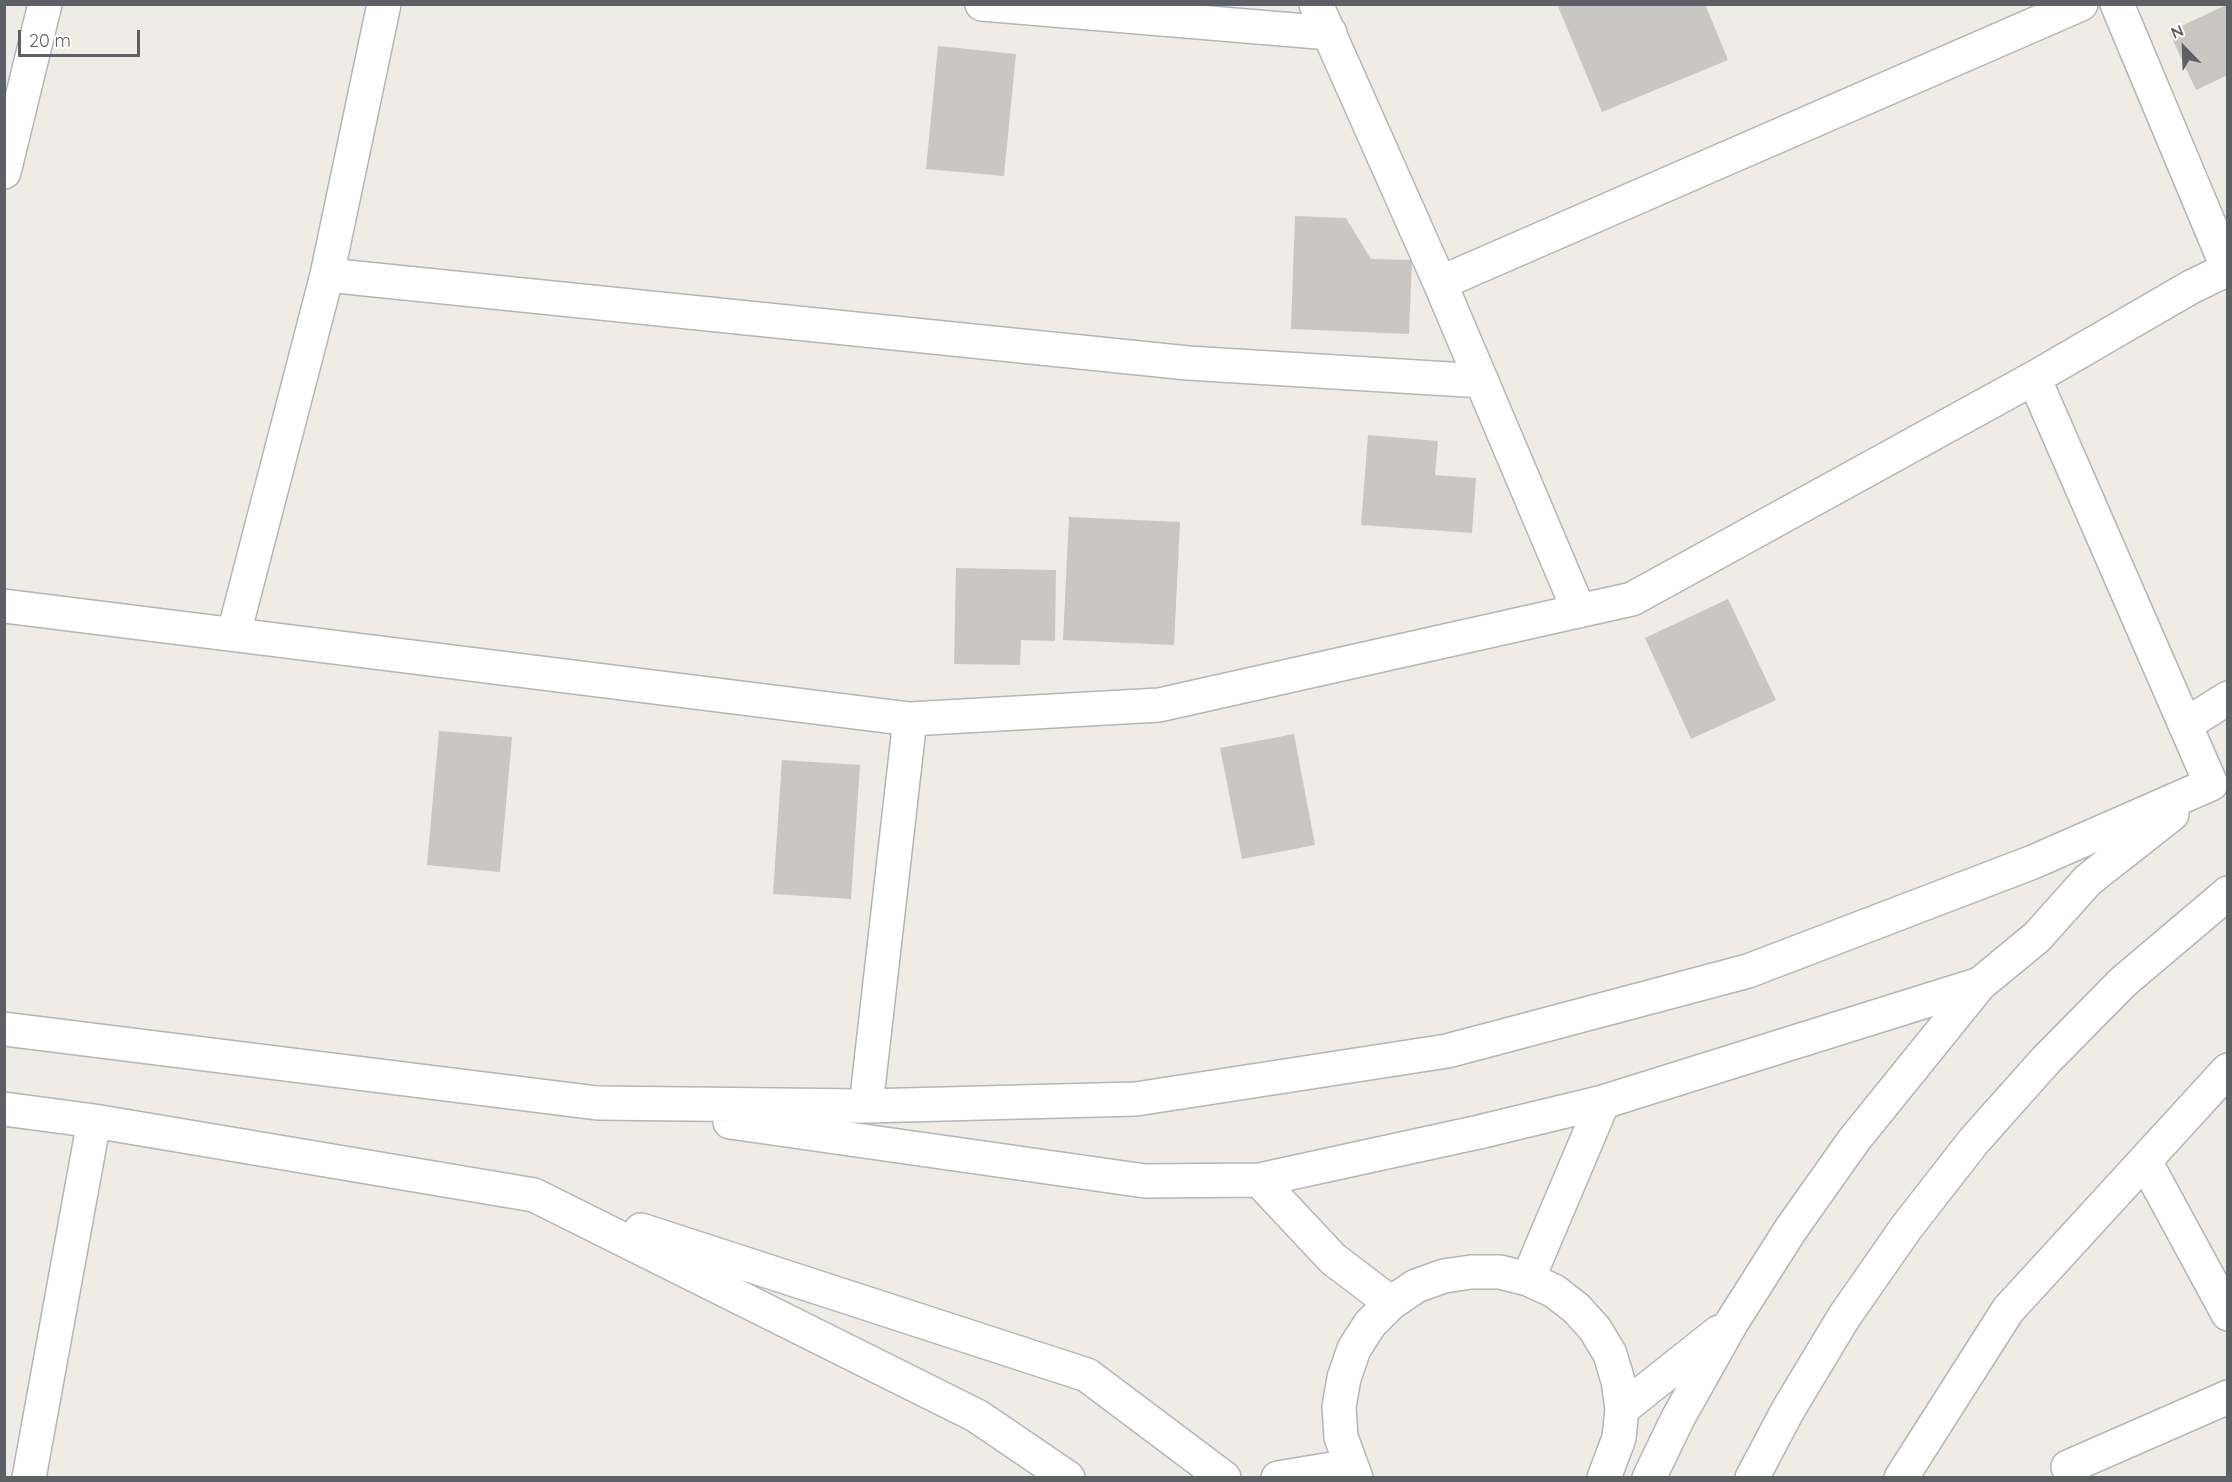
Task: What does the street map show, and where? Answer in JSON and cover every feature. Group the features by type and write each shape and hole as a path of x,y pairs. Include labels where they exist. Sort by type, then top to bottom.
{"street":[{"path":"4,172 16,78 45,4"},
{"path":"234,633 327,275 384,4"},
{"path":"982,4 1330,33"},
{"path":"1316,4 1440,283 1579,611"},
{"path":"1440,283 2081,4"},
{"path":"4,606 910,719 1159,705 1632,599 2034,378 2191,287 2228,269 2117,4"},
{"path":"327,275 1188,363 1482,381"},
{"path":"2034,378 2185,725 2219,778"},
{"path":"2185,725 2228,698"},
{"path":"866,1106 910,719"},
{"path":"597,1104 866,1106 1136,1099 1447,1051 1748,971 2033,862 2219,778"},
{"path":"1649,1478 1678,1418 1732,1322 1791,1229 1854,1140 1980,984 2037,937 2088,880 2219,778"},
{"path":"1752,1478 1788,1410 1844,1317 1906,1228 1973,1142 2046,1060 2123,982 2228,893"},
{"path":"4,1029 597,1104 1145,1181 1259,1180 1479,1132 1603,1102 1980,984"},
{"path":"1901,1478 2008,1310 2228,1070"},
{"path":"1528,1279 1603,1102"},
{"path":"4,1109 94,1121 534,1195 1087,1375 1224,1478"},
{"path":"29,1478 94,1121"},
{"path":"2145,1161 2224,1301"},
{"path":"1259,1180 1333,1259 1391,1303"},
{"path":"534,1195 977,1416 1068,1478"},
{"path":"1278,1478 1353,1472 1341,1437 1339,1407 1344,1378 1359,1341 1370,1324 1391,1303 1416,1286 1444,1276 1471,1272 1500,1272 1528,1279 1554,1291 1576,1308 1595,1329 1610,1354 1618,1381 1622,1409 1619,1438 1604,1478"},
{"path":"1622,1409 1732,1322"},
{"path":"2073,1478 2068,1467 2228,1397"}],"building":[{"path":"1557,4 1705,4 1728,60 1602,112"},
{"path":"2228,4 2228,75 2196,90 2169,32"},
{"path":"938,46 1016,54 1004,176 926,169"},
{"path":"1295,216 1346,218 1371,259 1412,260 1409,334 1291,329"},
{"path":"1368,435 1438,441 1435,475 1476,478 1472,533 1361,525"},
{"path":"1069,517 1180,522 1174,645 1063,640"},
{"path":"956,568 1056,570 1055,641 1021,640 1020,665 954,664"},
{"path":"1728,599 1776,700 1691,739 1645,638"},
{"path":"439,731 512,737 500,872 427,865"},
{"path":"1294,734 1315,845 1242,859 1220,748"},
{"path":"782,760 860,765 851,899 773,894"}]}
